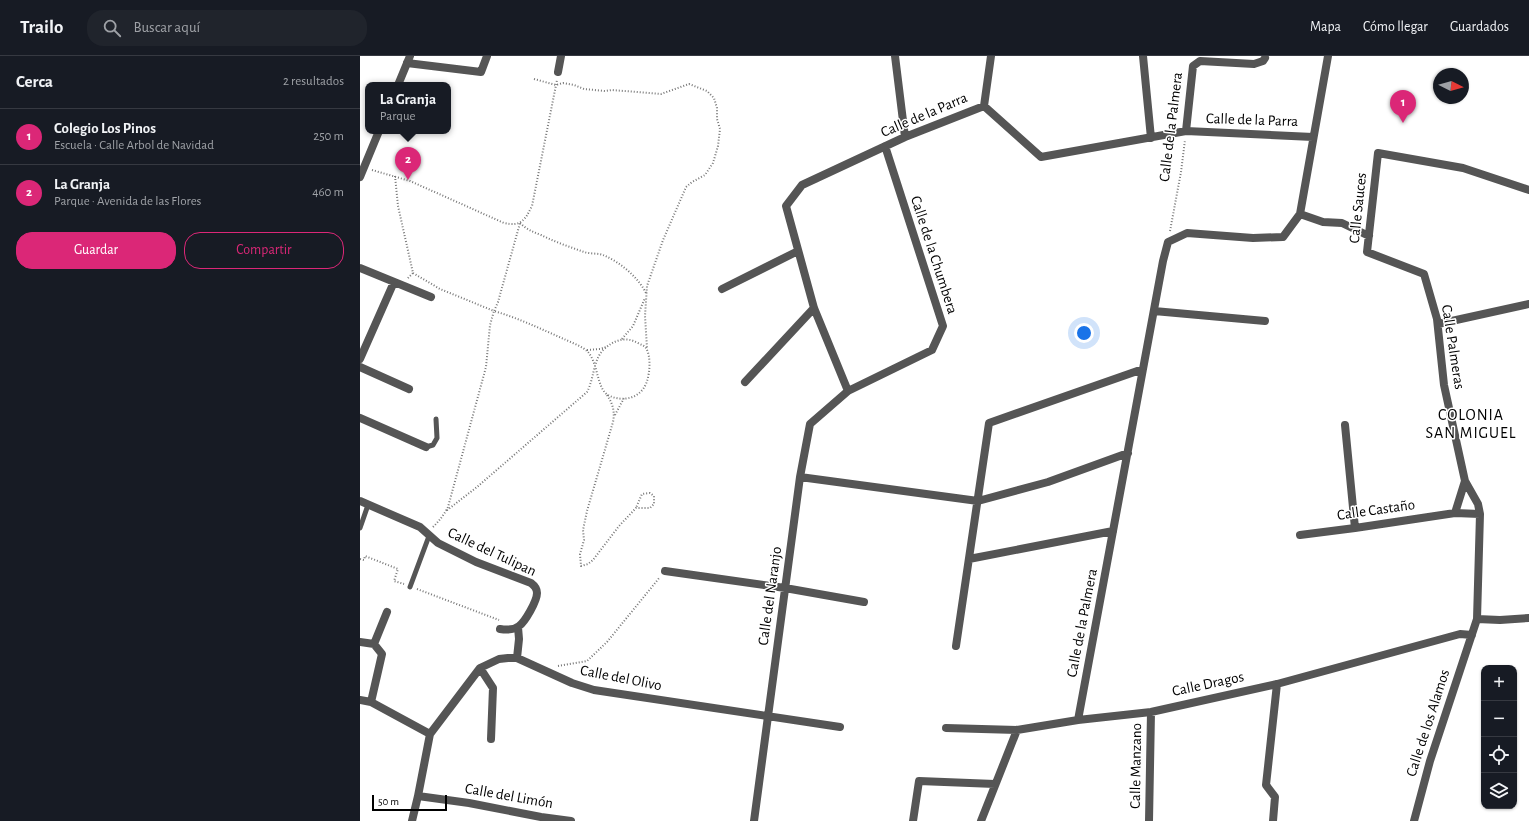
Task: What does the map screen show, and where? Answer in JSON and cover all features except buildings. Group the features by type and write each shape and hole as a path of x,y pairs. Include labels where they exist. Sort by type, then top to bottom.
{"street":[{"path":"399,82 408,59 481,72 487,56"},
{"path":"558,72 561,56"},
{"path":"895,56 905,137"},
{"path":"984,106 991,56"},
{"path":"1143,56 1151,138"},
{"path":"1168,242 1187,233 1253,238 1283,237 1300,214 1328,56"},
{"name":"Calle de la Palmera","path":"1186,131 1193,66 1195,64 1200,61 1254,64 1263,61 1265,58"},
{"name":"Calle de la Parra","path":"848,391 814,308 786,206 802,185 905,137 984,106 1042,157 1186,131 1313,137"},
{"path":"360,177 378,134"},
{"name":"Calle de la Chumbera","path":"848,391 932,350 943,326 885,146"},
{"name":"Calle Sauces","path":"1424,274 1367,252 1378,153 1463,168 1529,190"},
{"path":"1300,214 1323,222 1342,223 1369,236"},
{"name":"Calle de la Palmera","path":"1078,720 1168,242"},
{"path":"722,289 798,251"},
{"path":"360,268 431,297"},
{"name":"Calle Palmeras","path":"1424,274 1438,324 1444,385 1465,481 1478,504 1480,514 1477,619 1472,635"},
{"path":"360,360 397,283"},
{"path":"1438,324 1529,304"},
{"path":"745,382 814,308"},
{"path":"1154,311 1265,321"},
{"path":"360,367 409,389"},
{"path":"956,646 989,423 1143,369"},
{"name":"Calle del Naranjo","path":"754,821 800,477 810,424 848,391"},
{"path":"360,418 426,447"},
{"path":"1345,425 1355,528"},
{"path":"800,477 978,501 1048,482 1128,453"},
{"path":"1455,513 1465,481"},
{"name":"Calle del Tulipan","path":"360,501 420,527 438,543 476,562 534,585 537,596 525,621 518,627"},
{"name":"Calle Castaño","path":"1300,534 1355,528 1455,513 1480,514"},
{"path":"969,560 1113,531"},
{"path":"665,570 785,588 864,602"},
{"path":"374,644 387,612"},
{"path":"1477,619 1500,620 1529,618"},
{"path":"502,626 507,630 518,627 519,639 517,658"},
{"name":"Calle Dragos","path":"946,728 1016,730 1078,720 1151,712 1277,684 1460,634 1472,635"},
{"name":"Calle de los Alamos","path":"1414,821 1430,761 1472,635"},
{"path":"360,642 374,644 382,654 370,702"},
{"name":"Calle del Olivo","path":"412,821 430,734 480,668 499,659 517,658 572,683 594,690 840,727"},
{"path":"480,668 493,688 491,739"},
{"path":"1273,821 1275,797 1266,785 1277,684"},
{"path":"360,700 370,702 430,734"},
{"name":"Calle Manzano","path":"1149,821 1151,712"},
{"path":"981,821 1016,730"},
{"path":"912,821 919,781 995,784"},
{"name":"Calle del Limón","path":"418,796 469,803 541,819 570,821"}],"lane":[{"path":"426,447 433,445 436,440 436,419"},
{"path":"360,528 368,505"},
{"path":"410,587 429,536"}],"path":[{"path":"364,167 395,176 512,225 520,223 526,218 532,206 558,72"},
{"path":"534,79 556,85 563,83 574,85 584,89 661,94 689,84 707,91 714,98 717,108 717,119 720,129 718,146 713,162 706,175 692,182 686,187 663,240 647,286 645,316 649,372 647,383 636,396 624,398 606,394"},
{"name":"Calle de la Palmera","path":"1168,242 1181,172 1186,131"},
{"path":"395,176 398,206 413,273 440,289 553,334 586,350 593,358 599,381 611,401 614,418"},
{"path":"520,223 525,228 552,240 586,253 602,255 621,265 639,283 646,294"},
{"path":"446,511 486,367 490,325 520,223"},
{"path":"397,283 413,273"},
{"path":"586,350 600,349 621,339 633,326 646,294"},
{"path":"621,339 634,341 647,349"},
{"path":"429,536 432,528 446,511 477,487 587,392 591,384 596,365 602,352 607,346"},
{"path":"624,398 614,418 587,511 583,530 584,540 580,554 581,566 588,564 593,560 619,526 636,508 642,494 650,492 654,496 654,504 650,508 636,508"},
{"path":"360,559 364,560 365,556 398,569 394,581 502,626"},
{"path":"553,665 560,667 587,661 612,636 638,606 665,570"}],"place":[{"name":"Colegio Los Pinos","path":"1403,123"},
{"name":"La Granja","path":"408,180"}],"district":[{"name":"COLONIA SAN MIGUEL","path":"1471,424"}]}
